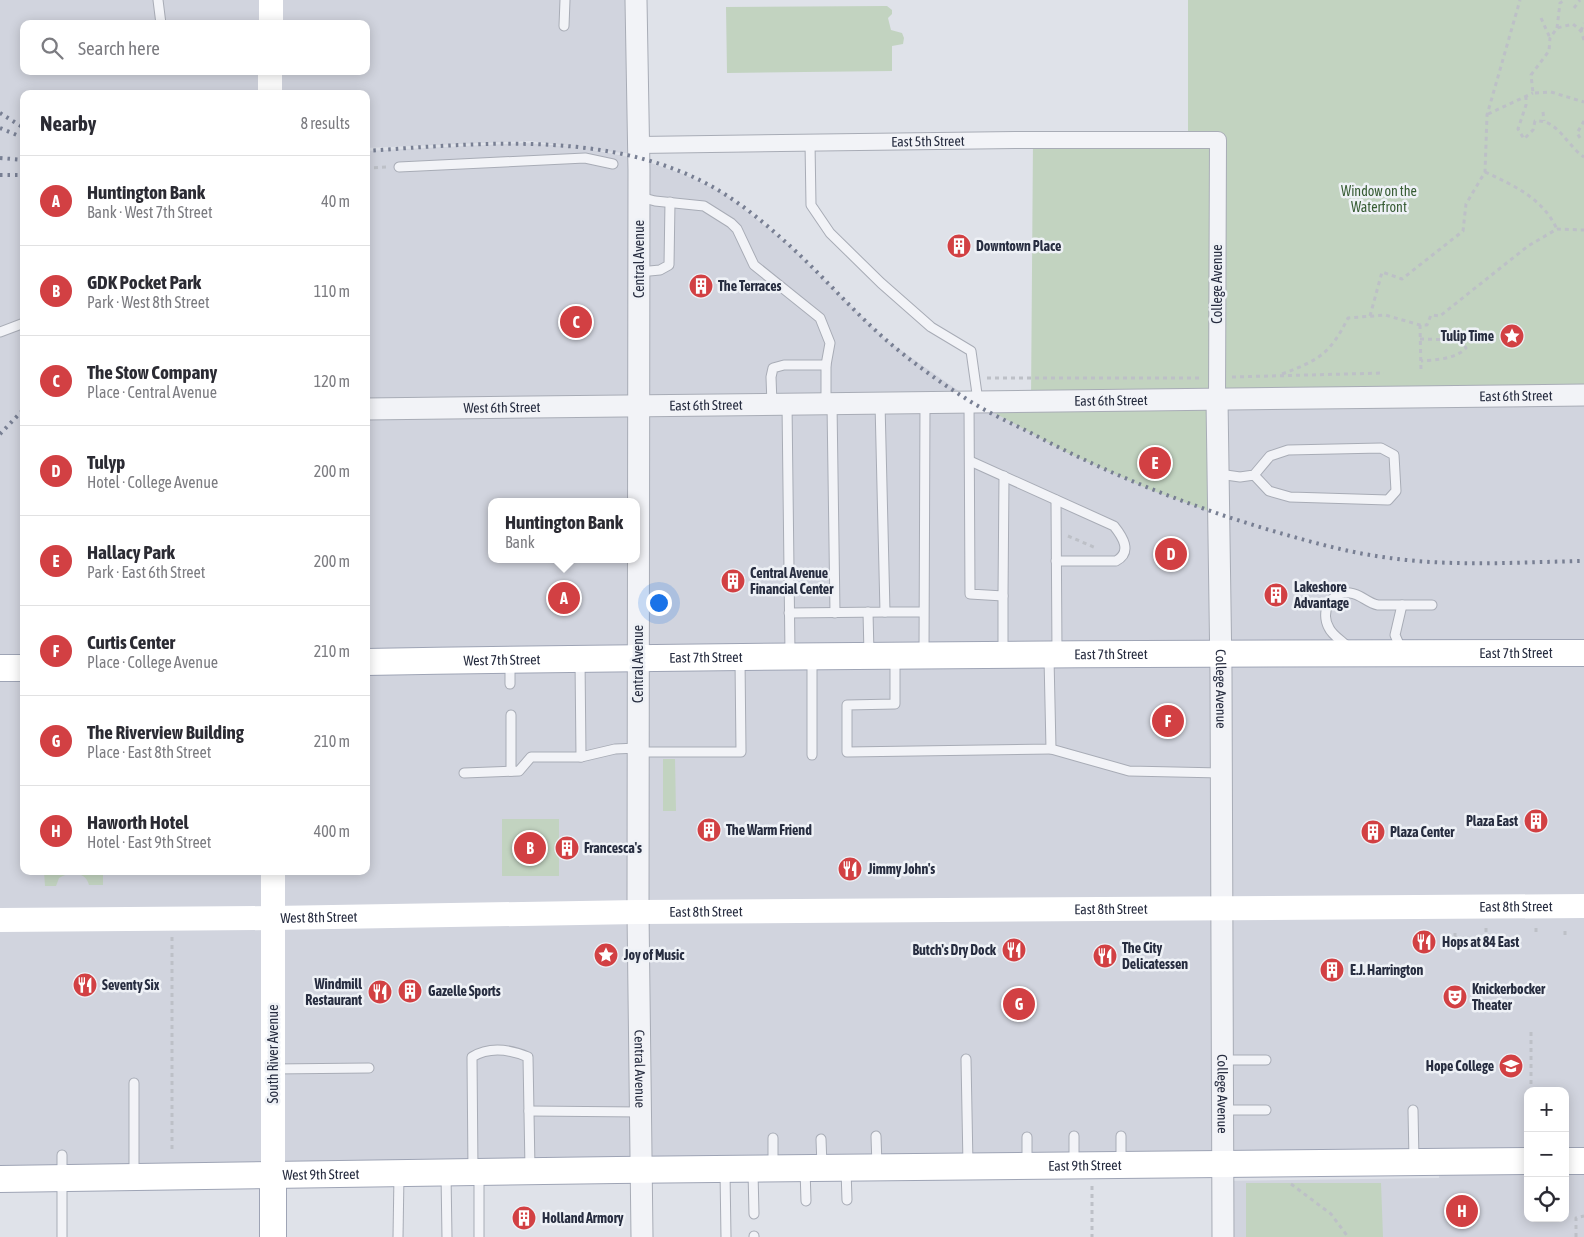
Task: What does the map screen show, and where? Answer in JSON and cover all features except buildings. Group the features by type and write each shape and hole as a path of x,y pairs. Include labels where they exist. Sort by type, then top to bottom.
{"main road":[{"path":"271,0 271,20"},
{"path":"270,75 270,90"},
{"name":"East 7th Street","path":"638,657 1354,652 1584,653"},
{"name":"West 7th Street","path":"370,662 510,672 580,658 638,657"},
{"path":"0,668 20,668"},
{"name":"South River Avenue","path":"273,875 273,1237"},
{"name":"East 8th Street","path":"638,912 1584,906"},
{"name":"West 8th Street","path":"0,920 638,912"},
{"path":"1569,1161 1584,1161"},
{"name":"East 9th Street","path":"642,1170 1524,1162"},
{"name":"West 9th Street","path":"0,1179 62,1167 134,1178 642,1170"}],"street":[{"name":"Central Avenue","path":"636,0 639,145 638,498"},
{"name":"East 5th Street","path":"639,145 1218,140"},
{"name":"College Avenue","path":"1218,140 1217,400 1222,773 1223,1237"},
{"name":"East 6th Street","path":"638,406 1584,395"},
{"name":"West 6th Street","path":"370,409 638,406"},
{"name":"Central Avenue","path":"638,563 638,912 642,1237"}],"lane":[{"path":"158,0 160,20"},
{"path":"564,0 564,26"},
{"path":"810,143 811,205 830,233 881,283 931,327 971,351 975,378 970,461 970,594 1003,596"},
{"path":"399,167 585,158 613,164"},
{"path":"639,197 655,201 704,206 731,223 737,229 754,265 813,310 820,318 830,343 826,365 829,403 835,613"},
{"path":"639,272 660,270 669,265 670,202"},
{"path":"0,332 20,324"},
{"path":"812,755 801,656 789,613 780,404 771,377 774,368 784,365 826,365"},
{"path":"880,402 884,612"},
{"path":"924,656 925,402"},
{"path":"1219,474 1240,477 1254,475 1270,456 1288,450 1381,448 1394,455 1396,492 1388,500 1290,497 1269,491 1254,475"},
{"path":"970,461 1114,526 1124,538 1124,552 1121,558 1116,560 1056,561"},
{"path":"1003,655 1004,476"},
{"path":"1051,749 1056,500"},
{"path":"1354,652 1329,630 1325,619 1326,608 1331,600 1339,594 1350,593 1361,596 1370,604 1432,605"},
{"path":"1402,605 1395,635 1402,652"},
{"path":"868,612 895,704 846,705 847,752 1051,749 1129,771 1222,773"},
{"path":"789,613 924,612"},
{"path":"464,773 519,771 531,757 581,757 615,749 741,752 740,657"},
{"path":"580,658 581,757"},
{"path":"511,715 512,771"},
{"path":"479,1237 472,1057 478,1053 503,1050 528,1057 530,1172"},
{"path":"966,1059 968,1168"},
{"path":"1223,1060 1266,1060"},
{"path":"273,1069 368,1068"},
{"path":"134,1083 134,1178"},
{"path":"1223,1110 1266,1110"},
{"path":"1413,1110 1414,1163"},
{"path":"529,1111 641,1112"},
{"path":"876,1136 877,1169"},
{"path":"1074,1136 1074,1166"},
{"path":"1121,1136 1121,1166"},
{"path":"1028,1137 1028,1167"},
{"path":"754,1214 763,1169 773,1138"},
{"path":"821,1139 824,1169 847,1200"},
{"path":"62,1167 62,1237"},
{"path":"725,1169 726,1237"},
{"path":"806,1200 824,1169"},
{"path":"446,1173 447,1237"},
{"path":"398,1237 399,1174"}],"path":[{"path":"1370,316 1382,272 1402,279 1463,231 1466,204 1485,172 1487,115 1520,0"},
{"path":"1550,38 1557,28 1560,3 1565,0"},
{"path":"1574,8 1580,0"},
{"path":"1533,93 1531,75 1549,51 1550,38 1541,18"},
{"path":"1581,32 1584,22"},
{"path":"1557,28 1573,24 1581,32 1584,40"},
{"path":"1487,115 1533,93 1550,92 1584,102"},
{"path":"1526,96 1526,105 1518,129 1524,139 1528,138 1535,121 1544,120 1554,124 1574,150 1584,157"},
{"path":"1544,112 1544,120"},
{"path":"1580,138 1577,133 1584,121"},
{"path":"370,168 399,167"},
{"path":"1485,172 1517,187 1535,199 1551,216 1557,230"},
{"path":"1279,375 1316,360 1327,352 1348,318 1385,315 1420,326 1427,325 1431,315 1440,316 1528,246 1557,230 1584,230"},
{"path":"1420,326 1421,372"},
{"path":"1420,339 1461,340 1466,348 1437,360 1421,361"},
{"path":"975,378 1217,378 1384,373"},
{"path":"1056,530 1121,558"},
{"path":"172,919 172,1150"},
{"path":"1486,928 1486,936"},
{"path":"1536,928 1536,935"},
{"path":"1565,928 1565,935"},
{"path":"1455,929 1455,937"},
{"path":"1531,1032 1531,1087"},
{"path":"1290,1184 1331,1214 1348,1237"},
{"path":"1092,1186 1092,1237"},
{"path":"1576,1237 1576,1218 1584,1216"}],"shaded area":[{"path":"0,0 629,0 633,154 588,149 639,159 683,174 725,194 790,246 885,339 976,403 1584,395 1584,1237 1223,1237 1223,1181 1439,1178 1440,1163 0,1179"}],"green space":[{"name":"Window on the Waterfront","path":"1188,0 1584,0 1584,395 1031,401 1033,140 1188,141"},
{"path":"887,6 892,10 892,14 888,18 891,30 902,33 904,38 903,44 892,46 892,71 727,73 726,7"},
{"path":"1217,402 1220,515 1151,490 1066,452 976,403"},
{"path":"663,759 675,759 676,811 663,811"},
{"path":"502,819 559,819 559,876 502,876"},
{"path":"44,875 65,875 59,878 56,886 45,886"},
{"path":"81,875 103,875 103,885 89,885"},
{"path":"1246,1183 1381,1183 1383,1237 1246,1237"}],"railway":[{"path":"0,113 20,126"},
{"path":"0,128 20,136"},
{"path":"370,151 457,145 551,145 597,150 642,159 685,174 726,195 742,206 789,245 885,339 934,377 973,403 1060,448 1149,488 1210,511 1273,531 1360,553 1414,561 1438,562 1584,561"},
{"path":"0,158 20,160"},
{"path":"0,175 20,175"},
{"path":"0,434 20,413"}],"place":[{"name":"Downtown Place","path":"959,246"},
{"name":"The Terraces","path":"701,286"},
{"name":"The Stow Company","path":"576,322"},
{"name":"Tulip Time","path":"1512,336"},
{"name":"Hallacy Park","path":"1155,463"},
{"name":"Tulyp","path":"1171,554"},
{"name":"Central Avenue Financial Center","path":"733,581"},
{"name":"Lakeshore Advantage","path":"1276,595"},
{"name":"Huntington Bank","path":"564,598"},
{"name":"Curtis Center","path":"1168,721"},
{"name":"Plaza East","path":"1536,821"},
{"name":"The Warm Friend","path":"709,830"},
{"name":"Plaza Center","path":"1373,832"},
{"name":"GDK Pocket Park","path":"530,848"},
{"name":"Francesca's","path":"567,848"},
{"name":"Jimmy John's","path":"850,869"},
{"name":"Hops at 84 East","path":"1424,942"},
{"name":"Butch's Dry Dock","path":"1014,950"},
{"name":"Joy of Music","path":"606,955"},
{"name":"The City Delicatessen","path":"1105,956"},
{"name":"E.J. Harrington","path":"1332,970"},
{"name":"Seventy Six","path":"85,985"},
{"name":"Gazelle Sports","path":"410,991"},
{"name":"Windmill Restaurant","path":"380,992"},
{"name":"Knickerbocker Theater","path":"1455,997"},
{"name":"The Riverview Building","path":"1019,1004"},
{"name":"Hope College","path":"1511,1066"},
{"name":"Haworth Hotel","path":"1462,1211"},
{"name":"Holland Armory","path":"524,1218"}]}
